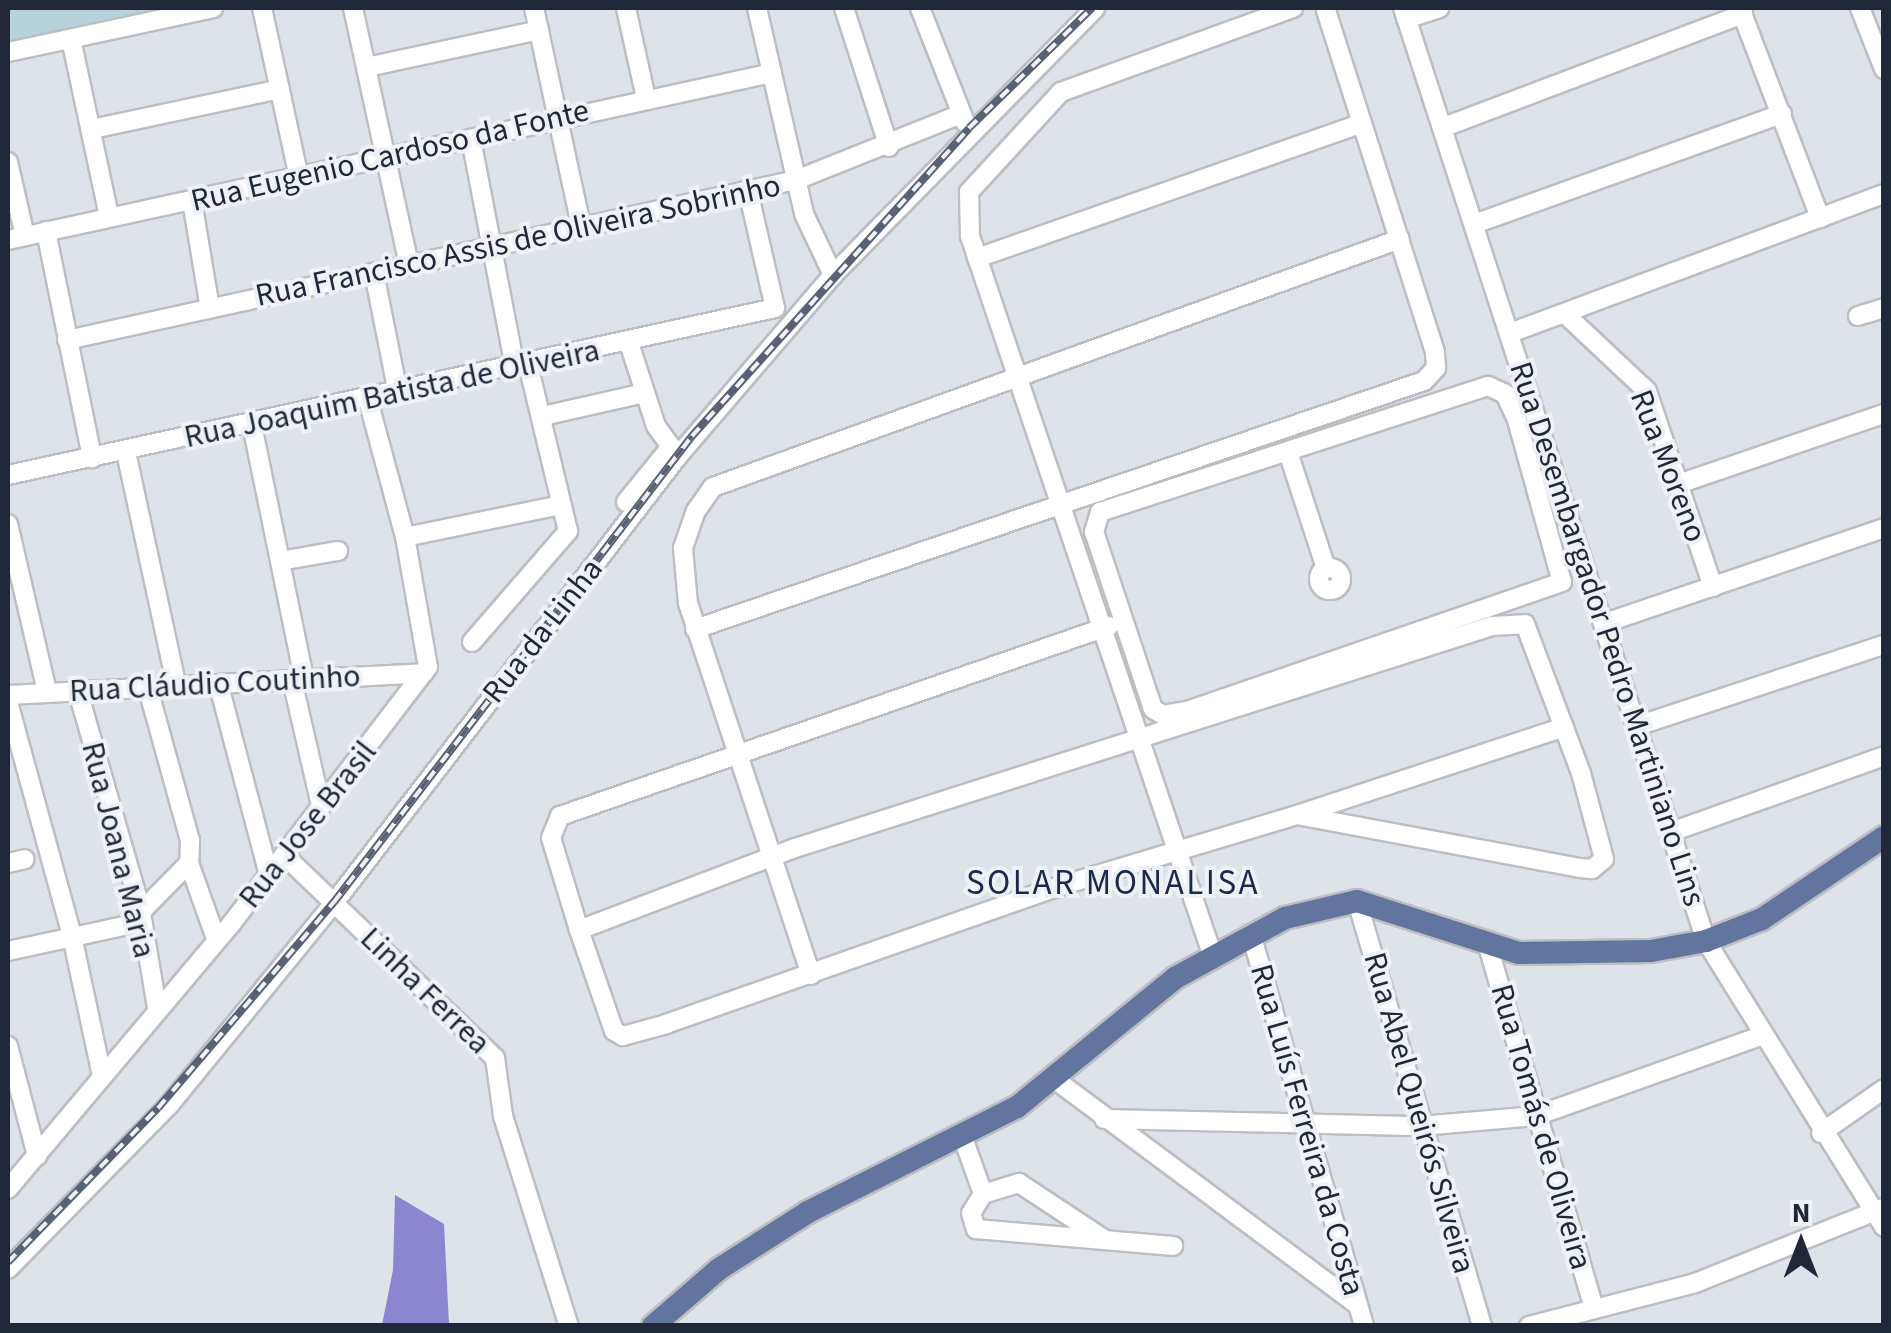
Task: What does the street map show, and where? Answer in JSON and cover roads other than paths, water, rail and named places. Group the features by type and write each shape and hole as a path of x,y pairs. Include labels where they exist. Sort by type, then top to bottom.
{"main road":[{"path":"652,1326 720,1269 808,1212 963,1138 1053,1078 1140,1002 1217,952 1322,905 1358,901 1488,946 1572,957 1706,941 1804,894 1884,837"}],"street":[{"path":"8,52 212,8"},
{"path":"262,8 299,178"},
{"path":"353,8 409,264"},
{"path":"534,8 581,225"},
{"path":"629,8 646,98"},
{"path":"757,8 812,237 833,275"},
{"path":"844,8 889,148"},
{"path":"920,8 961,114 971,130"},
{"path":"1064,8 1072,28"},
{"name":"Rua da Linha","path":"8,1269 170,1104 334,903 674,452 833,275 971,130 1095,8"},
{"path":"1217,952 1104,629 968,216 969,192 1061,92 1293,8"},
{"path":"695,628 1424,381 1436,368 1436,352 1326,8"},
{"path":"1405,13 1439,8"},
{"path":"1860,8 1884,69"},
{"path":"1444,128 1742,11 1820,218"},
{"name":"Rua Desembargador Pedro Martiniano Lins","path":"1405,13 1477,223 1706,941 1821,1133 1881,1216"},
{"path":"366,68 539,30"},
{"path":"71,38 109,217"},
{"name":"Rua Eugenio Cardoso da Fonte","path":"16,238 646,98 772,74"},
{"path":"92,129 280,88"},
{"name":"Rua Francisco Assis de Oliveira Sobrinho","path":"67,340 374,274 492,243 796,180 889,148 961,114"},
{"path":"1477,223 1782,114"},
{"path":"982,258 1100,210 1362,123"},
{"path":"471,139 521,365 543,416 566,538 472,642"},
{"path":"8,162 16,238"},
{"name":"Rua Joaquim Batista de Oliveira","path":"8,475 368,400 775,308 748,191"},
{"path":"1510,334 1884,194"},
{"path":"192,200 210,308"},
{"path":"46,232 92,458"},
{"path":"811,975 695,628 683,548 696,511 713,487 1400,239"},
{"path":"374,274 398,393"},
{"path":"1858,316 1884,308"},
{"name":"Rua Moreno","path":"1565,314 1644,387 1712,586"},
{"path":"626,502 674,452 644,392 629,342"},
{"path":"1492,387 1508,400 1544,503 1561,583 1228,698 1157,713 1098,545 1096,517 1288,452 1492,387"},
{"path":"543,416 644,392"},
{"path":"368,400 406,537 429,662 422,673"},
{"path":"1678,484 1884,414"},
{"path":"252,425 280,561 321,806"},
{"path":"126,452 176,687"},
{"path":"1288,452 1326,568"},
{"path":"1544,503 1564,494"},
{"path":"406,537 562,504"},
{"path":"8,524 46,692"},
{"path":"1605,623 1884,528"},
{"path":"280,561 338,551"},
{"path":"578,930 774,856 1492,626 1526,624 1606,850 1592,869 1297,815"},
{"path":"1104,629 560,816 551,838 614,1031 624,1036 811,975 1060,886 1182,852 1564,727"},
{"path":"1637,726 1884,645"},
{"name":"Rua Cláudio Coutinho","path":"8,698 46,692 422,673"},
{"name":"Rua Jose Brasil","path":"8,1189 269,875 422,673"},
{"path":"220,686 269,875"},
{"path":"148,689 190,840 189,863 216,939"},
{"name":"Rua Joana Maria","path":"78,692 140,907 157,1007"},
{"path":"8,698 72,936 102,1076"},
{"path":"1671,832 1884,756"},
{"name":"Linha Ferrea","path":"284,855 495,1058 503,1116 569,1326"},
{"path":"8,951 128,925 140,907 189,863"},
{"name":"Rua Abel Queirós Silveira","path":"1358,901 1482,1326"},
{"name":"Rua Luís Ferreira da Costa","path":"1250,934 1364,1326"},
{"name":"Rua Tomás de Oliveira","path":"1488,946 1594,1308"},
{"path":"1104,1119 1421,1126 1536,1116 1763,1036"},
{"path":"8,1046 37,1156"},
{"path":"1053,1078 1358,1305"},
{"path":"1821,1133 1884,1089"},
{"path":"963,1138 983,1194"},
{"path":"1105,1240 1019,1183 983,1194 971,1213 982,1232 1173,1246"},
{"path":"1529,1326 1695,1283 1881,1216"}],"railway":[{"path":"8,1262 158,1108 334,902 692,436 969,128 1092,8"}],"district":[{"name":"SOLAR MONALISA","path":"1113,883"}]}
